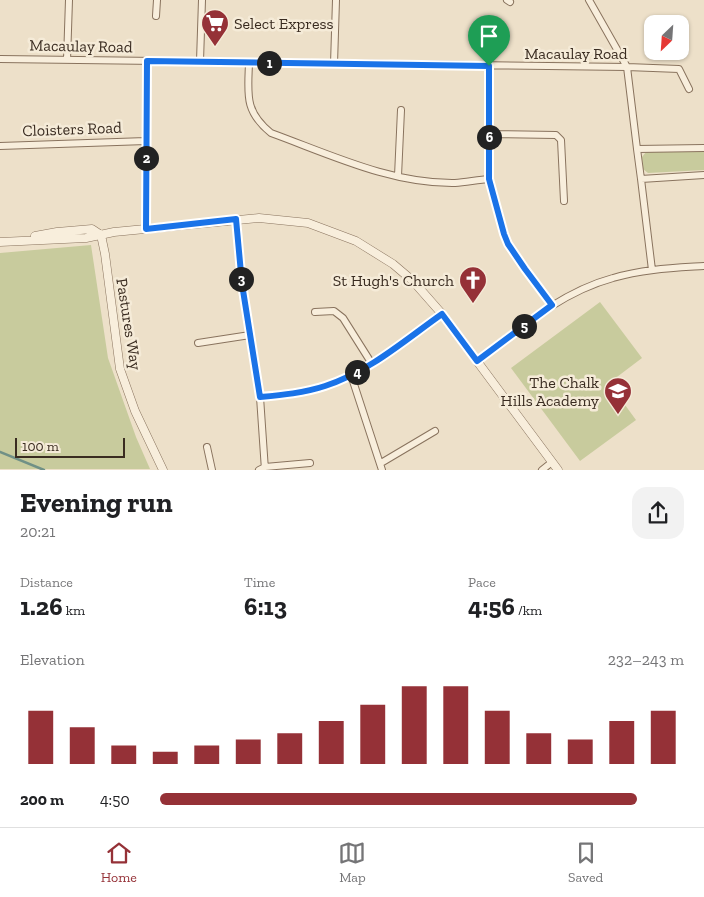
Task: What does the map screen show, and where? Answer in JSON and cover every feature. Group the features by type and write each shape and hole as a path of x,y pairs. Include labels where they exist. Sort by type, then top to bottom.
{"street":[{"path":"67,60 69,0"},
{"path":"156,16 157,0"},
{"path":"200,61 202,0"},
{"path":"334,64 336,0"},
{"path":"589,0 627,67 652,270"},
{"name":"Macaulay Road","path":"0,59 679,69 689,89"},
{"path":"146,229 147,61"},
{"path":"249,62 248,99 251,109 259,123 271,133 377,171 398,176 426,181 455,182 489,179"},
{"path":"489,66 489,179 508,244 552,305"},
{"path":"398,176 401,110"},
{"path":"489,134 556,135 561,140 564,201"},
{"name":"Cloisters Road","path":"0,146 146,141"},
{"path":"638,150 704,148"},
{"path":"641,179 704,175"},
{"path":"3,242 86,238 114,232 258,218 308,223 356,241 393,264 413,281 442,314 558,470"},
{"path":"236,219 242,284 260,397 263,469 310,464"},
{"name":"Pastures Way","path":"101,236 120,369 135,411 163,470"},
{"path":"477,361 552,305 582,289 612,278 652,270 704,266"},
{"path":"315,312 334,311 343,318 372,364"},
{"path":"260,397 298,393 326,386 351,375 372,364 442,314"},
{"path":"198,343 250,335"},
{"path":"351,375 381,466 435,431"},
{"path":"207,447 212,470"},
{"path":"542,470 552,462"}],"green space":[{"path":"704,151 704,170 648,173 643,169 642,157 646,152"},
{"path":"91,245 108,358 136,437 150,469 0,469 0,253"},
{"path":"600,302 642,358 609,383 636,420 580,461 511,368"}],"waterway":[{"path":"0,452 44,470"}],"place":[{"name":"Select Express","path":"215,47"},
{"name":"St Hugh's Church","path":"473,304"},
{"name":"The Chalk Hills Academy","path":"618,415"}],"route":[{"path":"147,61 489,66 489,179 508,244 552,305 477,361 442,314 372,364 351,375 326,386 298,393 260,397 242,284 236,219 146,229 147,61"}]}
